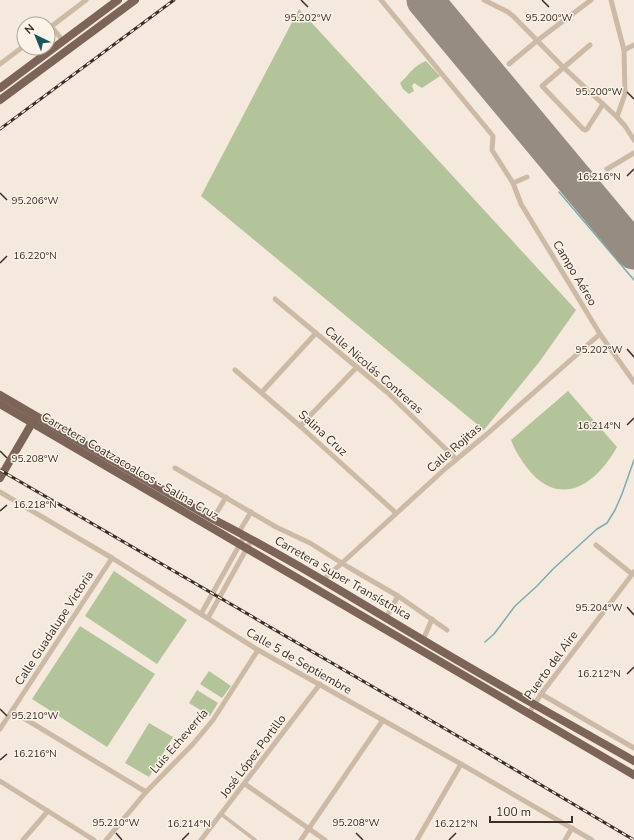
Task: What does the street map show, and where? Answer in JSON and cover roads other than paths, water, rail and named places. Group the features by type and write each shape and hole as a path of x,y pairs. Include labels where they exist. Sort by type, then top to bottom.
{"main road":[{"path":"0,88 118,0"},
{"path":"0,100 135,0"},
{"name":"Carretera Super Transístmica","path":"0,395 35,420 245,535 423,640 634,761"},
{"name":"Carretera Coatzacoalcos - Salina Cruz","path":"0,404 35,420 244,546"},
{"path":"0,478 35,420"},
{"name":"Carretera Super Transístmica","path":"244,546 634,775"}],"street":[{"name":"Campo Aéreo","path":"381,0 493,136 492,150 513,183 521,204 600,334 634,382"},
{"path":"484,0 508,12 617,117 634,140"},
{"path":"509,64 591,0"},
{"path":"611,0 624,50 625,94 617,117"},
{"path":"56,22 82,1"},
{"path":"56,33 63,41"},
{"path":"590,45 542,86 585,130 603,104"},
{"path":"624,50 634,45"},
{"path":"0,64 16,52"},
{"path":"607,169 634,153"},
{"path":"513,183 527,177"},
{"name":"Calle Nicolás Contreras","path":"275,300 388,393 456,459"},
{"path":"262,392 316,333"},
{"name":"Calle Rojitas","path":"323,580 456,459 487,434 600,334"},
{"path":"300,426 357,367"},
{"name":"Salina Cruz","path":"235,370 262,392 396,513"},
{"path":"175,468 276,527 310,543 342,564 398,596 447,630"},
{"name":"Calle 5 de Septiembre","path":"0,492 112,558 258,650 461,764 592,840"},
{"path":"214,519 226,498"},
{"path":"208,618 244,546 245,535 251,512"},
{"path":"201,614 244,546 245,535"},
{"path":"596,546 633,573"},
{"name":"Calle Guadalupe Victoria","path":"0,729 112,558"},
{"name":"Puerto del Aire","path":"529,713 541,694 633,573"},
{"path":"386,618 398,596"},
{"path":"423,640 432,619"},
{"name":"Luis Echeverría","path":"106,840 146,792 193,744 213,720 258,650"},
{"name":"José López Portillo","path":"201,840 320,684"},
{"path":"541,694 634,748"},
{"path":"12,711 146,792"},
{"path":"300,840 383,720"},
{"path":"417,840 461,764"},
{"path":"0,781 94,840"},
{"path":"245,784 325,840"},
{"path":"23,840 48,811"},
{"path":"221,814 255,840"},
{"path":"565,840 572,828"}],"waterway":[{"path":"559,192 634,280"},
{"path":"485,642 494,634 515,606 597,529 607,523 622,494 634,460"}],"railway":[{"path":"0,129 174,0"},
{"path":"0,470 634,840"}]}
